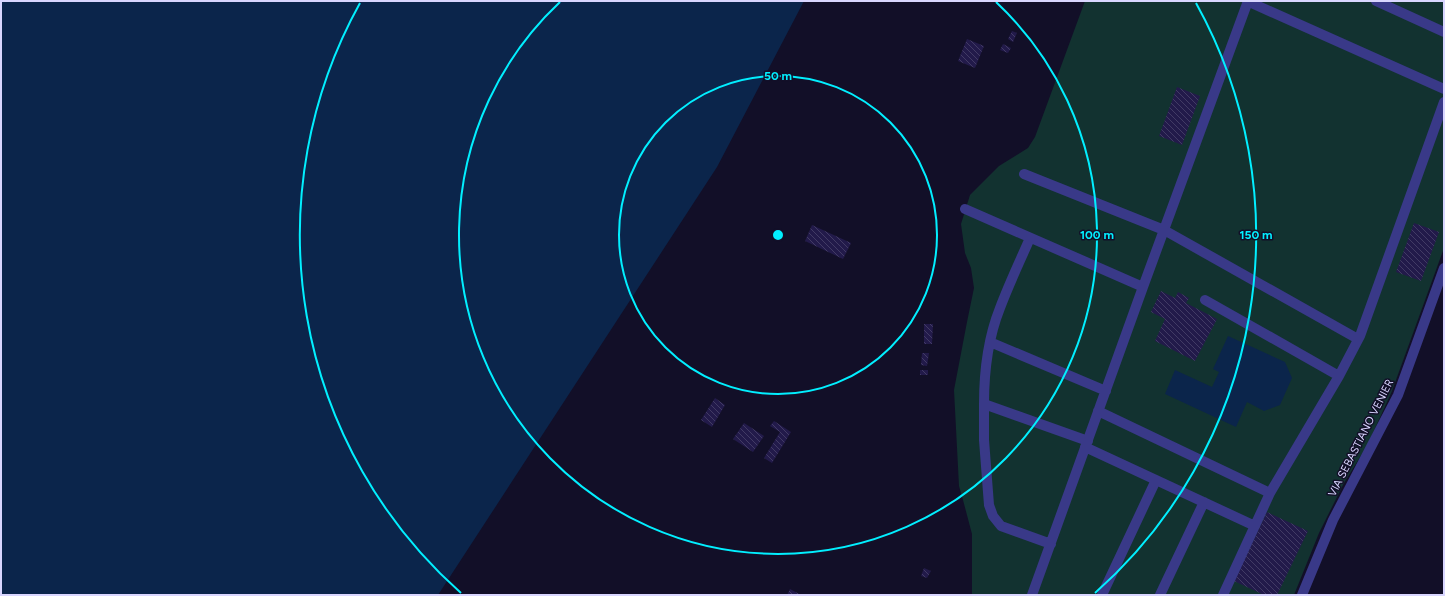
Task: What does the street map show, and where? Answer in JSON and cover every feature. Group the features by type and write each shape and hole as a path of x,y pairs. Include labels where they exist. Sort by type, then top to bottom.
{"street":[{"path":"1032,595 1248,1 1444,89"},
{"path":"1376,1 1444,32"},
{"path":"1223,595 1270,493 1339,376 1358,339 1444,102"},
{"path":"1024,174 1164,230 1358,339"},
{"path":"965,209 1143,287"},
{"path":"1030,238 999,309 990,342 984,378 984,440 989,505 994,516 1002,526 1051,544"},
{"name":"VIA SEBASTIANO VENIER","path":"1302,595 1333,520 1398,395 1444,268"},
{"path":"1205,300 1339,376"},
{"path":"990,342 1106,391"},
{"path":"984,404 1086,444 1156,480 1255,526"},
{"path":"1098,411 1270,493"},
{"path":"1102,595 1156,480"},
{"path":"1160,595 1204,502"}],"green space":[{"path":"1085,1 1444,1 1444,248 1392,391 1367,446 1344,483 1319,533 1294,595 972,595 972,534 959,486 954,390 974,288 971,268 965,253 961,224 970,195 999,166 1028,148 1035,137"}],"water":[{"path":"1,1 804,1 717,167 438,595 1,595"},
{"path":"1228,336 1285,362 1292,378 1280,405 1264,411 1247,402 1236,427 1165,394 1175,370 1212,387 1219,372 1213,369"}],"building":[{"path":"1012,31 1017,33 1013,42 1008,39"},
{"path":"967,39 984,46 975,68 958,61"},
{"path":"1003,44 1011,48 1008,53 1000,50"},
{"path":"1177,87 1200,96 1182,145 1159,136"},
{"path":"1414,223 1439,232 1421,281 1396,272"},
{"path":"812,225 851,243 843,259 805,241"},
{"path":"1161,291 1175,298 1178,292 1189,298 1186,303 1217,319 1195,361 1155,341 1165,319 1151,312"},
{"path":"924,324 933,324 932,344 924,344"},
{"path":"922,353 929,353 927,366 921,365"},
{"path":"920,370 928,370 928,375 920,375"},
{"path":"715,398 725,405 712,427 701,420"},
{"path":"774,421 791,432 772,463 764,458 780,432 770,426"},
{"path":"744,423 764,436 753,452 733,439"},
{"path":"1267,512 1308,531 1277,595 1264,595 1234,581"},
{"path":"924,568 931,571 927,578 921,576"},
{"path":"790,589 801,595 787,595"}]}
